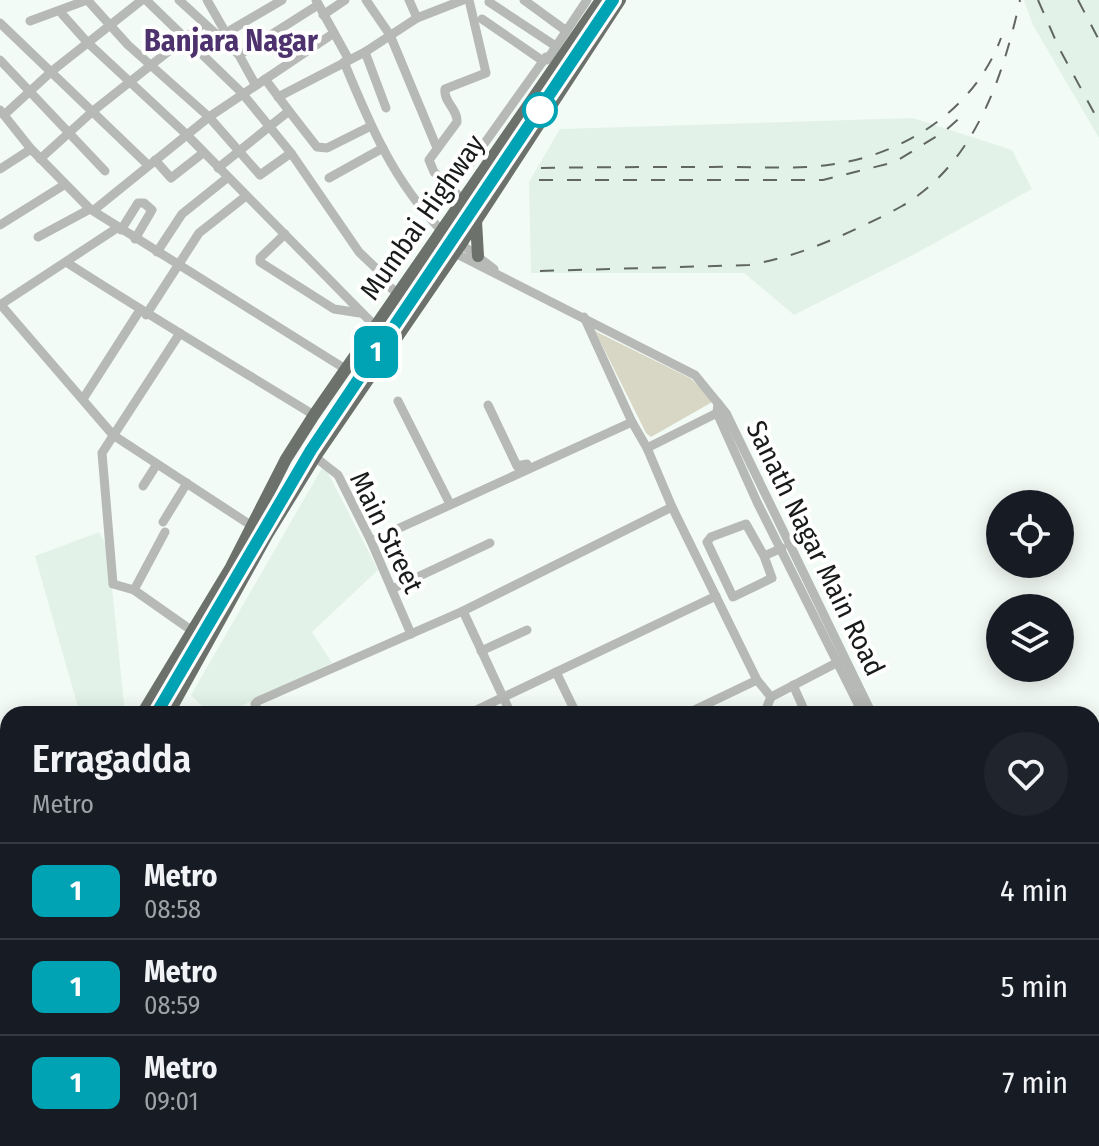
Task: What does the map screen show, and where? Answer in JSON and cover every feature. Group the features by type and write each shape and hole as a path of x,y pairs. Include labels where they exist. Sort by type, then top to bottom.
{"highway":[{"name":"Mumbai Highway","path":"147,706 231,567 286,459 314,415 441,230 457,194 551,75 601,0"},
{"name":"Mumbai Highway","path":"173,706 267,535 315,457 458,248 620,0"},
{"path":"581,29 595,38"},
{"path":"476,221 478,256"},
{"path":"231,567 247,575"}],"street":[{"path":"347,370 176,265 137,236 92,209 64,185 2,112 109,24 144,0 242,93 291,153 359,252 398,294"},
{"path":"179,0 203,24 226,38"},
{"path":"207,0 255,84"},
{"path":"226,38 282,0"},
{"path":"323,15 345,0"},
{"path":"366,0 390,35 437,148"},
{"path":"409,0 417,18"},
{"path":"278,97 365,52 417,18 463,0"},
{"path":"469,0 486,73 445,89 445,97 458,119 429,160 429,165 457,194 587,0"},
{"path":"524,0 565,30"},
{"path":"30,21 89,1 150,65 209,117 260,175 291,153"},
{"path":"239,55 317,2 334,33 371,126 406,190 441,230"},
{"path":"489,2 554,45"},
{"path":"62,14 87,42 186,134 375,326"},
{"path":"482,19 545,59 551,75"},
{"path":"0,23 93,111 171,178 203,153"},
{"path":"40,159 93,111 203,24"},
{"path":"38,237 92,209 242,93 334,33"},
{"path":"365,52 386,108"},
{"path":"0,60 105,171"},
{"path":"265,79 317,147 327,148 371,126"},
{"path":"218,168 289,111"},
{"path":"329,178 383,148"},
{"path":"0,169 31,149"},
{"path":"157,252 182,214 227,178"},
{"path":"0,225 64,185"},
{"path":"83,399 199,233 246,196"},
{"path":"137,236 152,210 144,203 138,203 121,227 0,305 113,435 252,526"},
{"path":"285,234 260,258 260,262 334,309 361,313"},
{"path":"458,248 478,256 499,274"},
{"path":"458,248 499,274 695,375 717,408 757,502 842,660 860,706"},
{"path":"66,262 143,313 314,415"},
{"path":"584,317 757,680 771,697"},
{"path":"180,333 101,455 113,584 134,590 191,630"},
{"path":"398,401 450,504"},
{"path":"488,405 517,466 533,464"},
{"path":"647,448 717,408"},
{"name":"Sanath Nagar Main Road","path":"717,408 726,413 842,660 868,706"},
{"path":"371,541 533,464 632,422"},
{"name":"Main Street","path":"315,457 338,475 371,541 411,634"},
{"path":"143,486 157,464"},
{"path":"134,590 187,483"},
{"path":"256,706 258,701 463,611 672,507"},
{"path":"746,524 764,556 772,578 733,597 707,542 711,537 746,524"},
{"path":"392,589 490,543"},
{"path":"764,556 782,548"},
{"path":"484,706 716,596"},
{"path":"463,611 507,706"},
{"path":"481,651 527,630"},
{"path":"767,706 771,697 842,660"},
{"path":"556,672 573,706"},
{"path":"703,706 757,680"},
{"path":"793,685 802,706"}],"shaded area":[{"path":"1024,0 1099,0 1099,138 1033,25"},
{"path":"913,118 1012,150 1032,189 913,255 794,315 744,273 531,273 529,182 560,129"},
{"path":"322,468 327,471 378,570 312,632 332,663 241,706 202,706 191,695"},
{"path":"99,532 108,548 124,706 78,706 35,556"}],"green space":[{"path":"595,331 690,378 714,401 651,437 646,433"}],"railway":[{"path":"161,706 311,450 613,0"},
{"path":"540,271 749,265 818,245 902,206 927,188 949,166 982,116 1005,59 1020,0"},
{"path":"1038,0 1059,48 1099,122"},
{"path":"1078,0 1099,40"},
{"path":"541,168 799,167 856,160 908,140 954,108 989,64 1001,38"},
{"path":"539,180 823,180 895,162 945,131 965,113"}],"metro line":[{"name":"1","path":"161,706 311,450 613,0"}],"district":[{"name":"Banjara Nagar","path":"231,41"}]}
